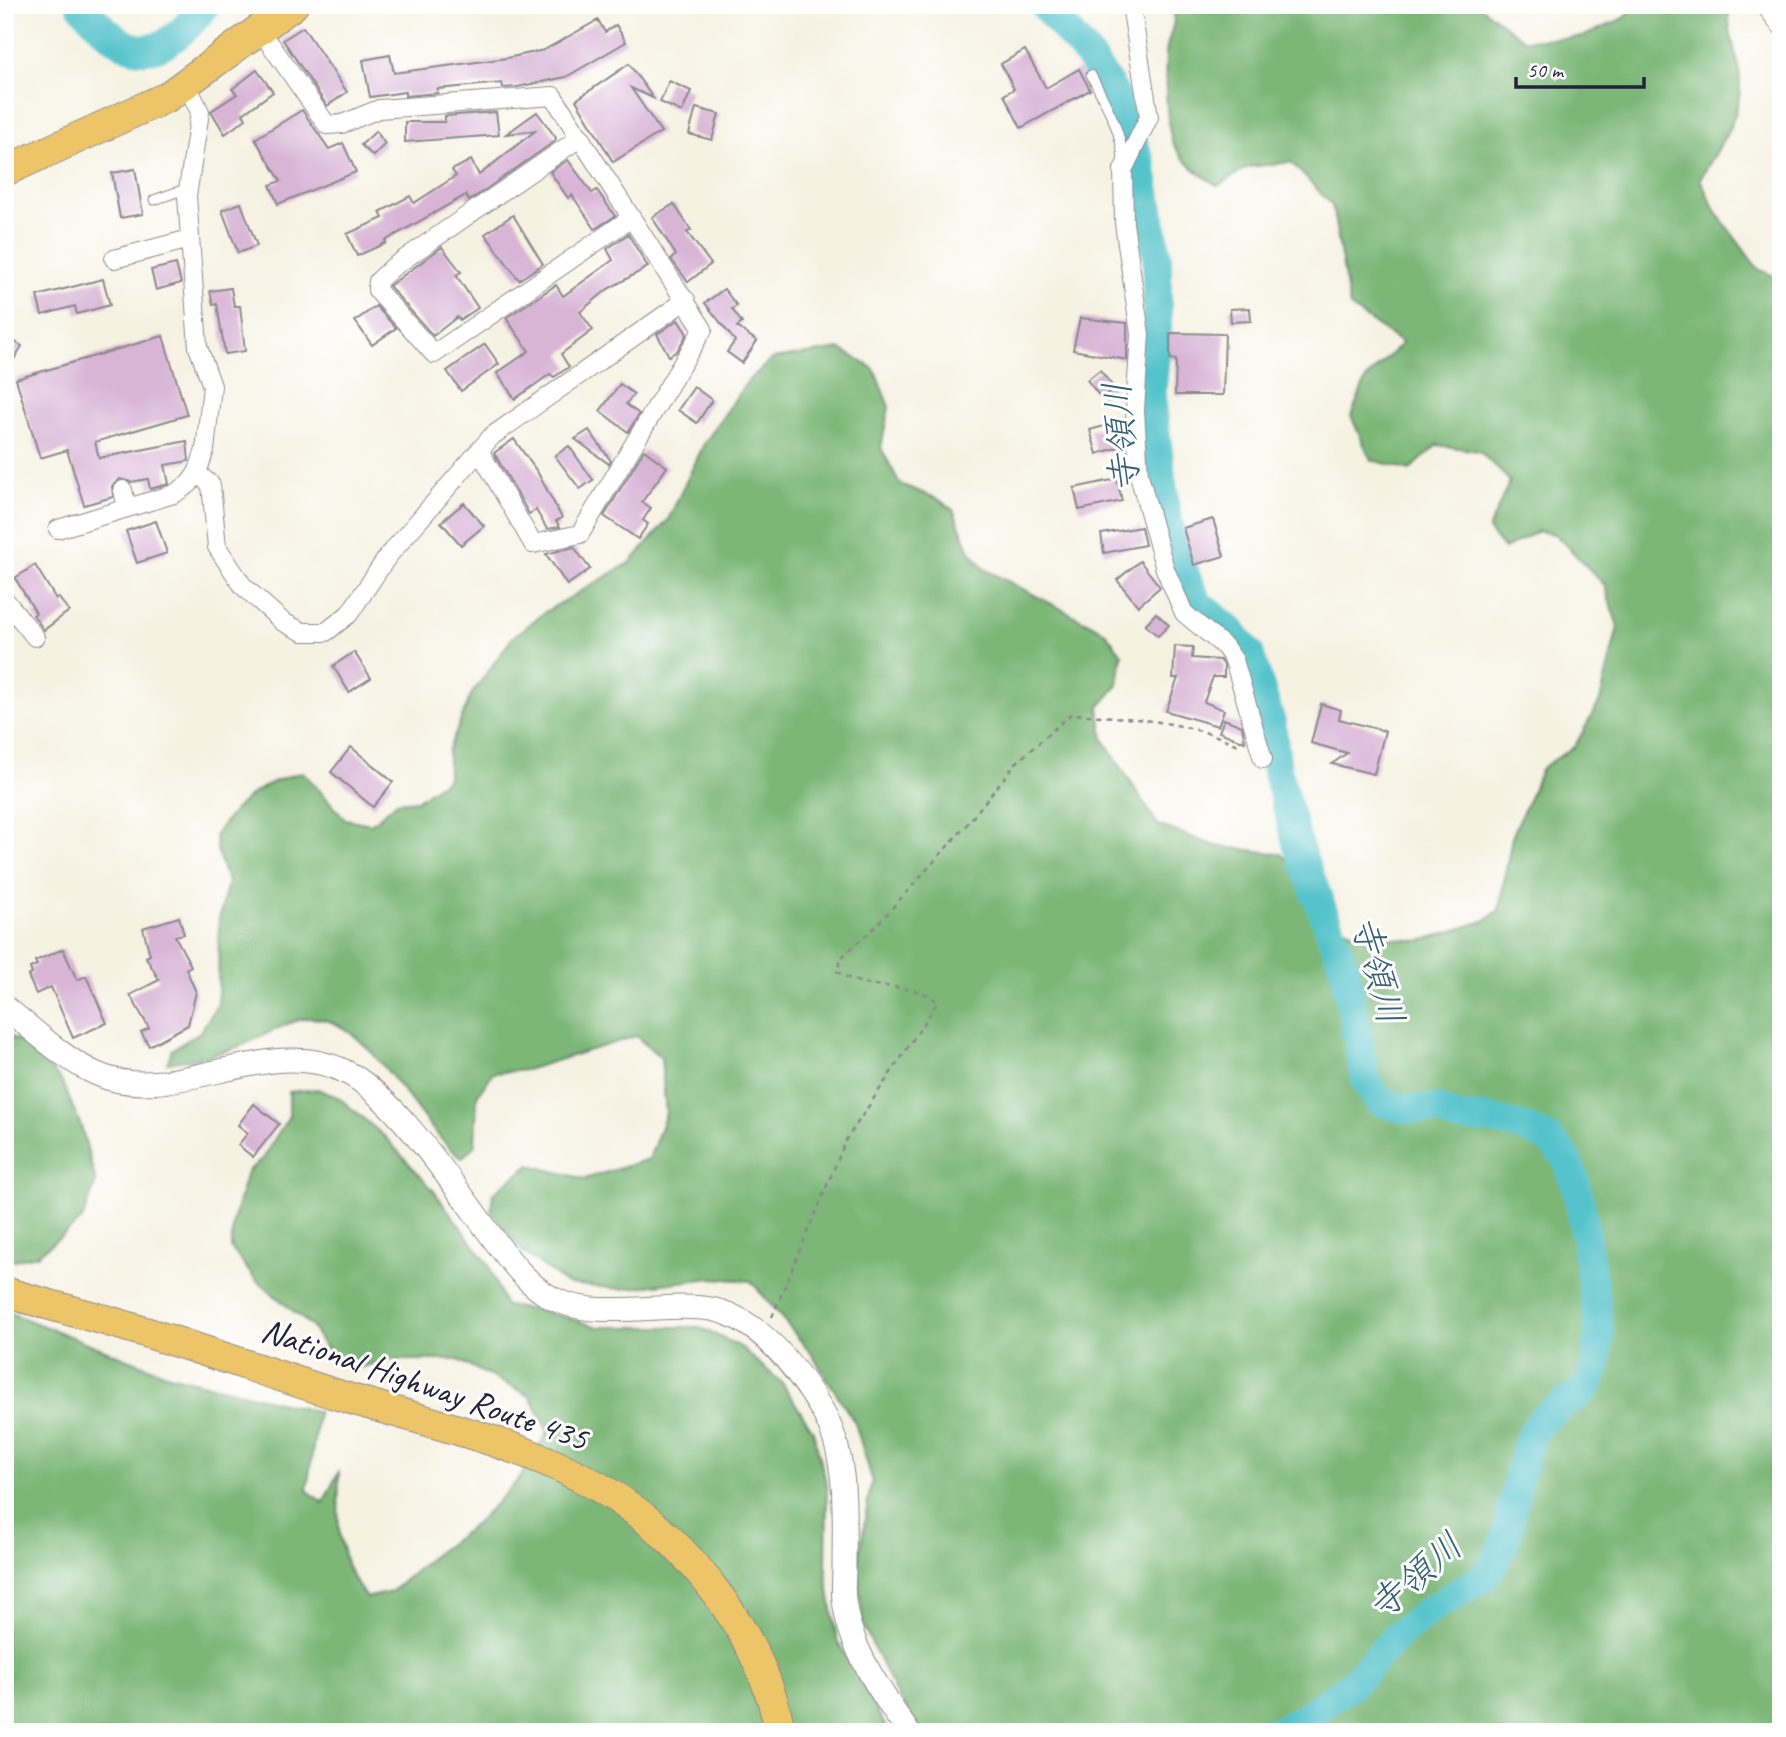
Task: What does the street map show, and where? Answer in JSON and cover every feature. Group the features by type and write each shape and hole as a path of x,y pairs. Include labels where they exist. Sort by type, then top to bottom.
{"highway":[{"path":"5,171 156,103 187,85 293,5"},
{"name":"National Highway Route 435","path":"5,1292 130,1327 327,1391 500,1443 554,1461 598,1484 666,1533 700,1568 755,1656 780,1732"}],"street":[{"path":"1131,5 1149,117 1125,166 1124,223 1140,334 1135,410 1139,475 1165,569 1184,613 1225,647 1234,660 1261,754"},
{"path":"1765,5 1777,16 1781,26"},
{"path":"261,31 327,125 342,124 379,109 553,96 703,329 580,534 533,544 480,452"},
{"path":"58,529 174,494 189,484 197,473 205,450 212,387 198,347 188,188 200,112 187,85"},
{"path":"581,137 393,267 378,281 377,290 434,354 631,218"},
{"path":"114,259 190,239"},
{"path":"197,473 211,485 217,547 243,586 283,622 303,632 326,632 349,614 388,556 492,436 686,300"},
{"path":"123,490 127,508"},
{"path":"5,600 34,638"},
{"path":"5,1007 72,1060 99,1075 118,1080 159,1082 282,1060 313,1061 347,1072 372,1090 400,1116 501,1248 530,1282 550,1297 572,1306 604,1311 713,1310 736,1317 764,1337 800,1377 823,1412 841,1456 844,1605 850,1630 882,1693 908,1732"}],"lane":[{"path":"1091,75 1111,114 1125,166"},
{"path":"154,200 188,188"}],"path":[{"path":"764,1337 846,1140 938,1002 926,992 852,982 837,971 841,958 876,926 964,828 1016,763 1071,714 1158,721 1220,736 1261,754"}],"green space":[{"path":"1172,5 1478,5 1524,40 1582,37 1624,18 1636,5 1730,5 1729,24 1739,70 1740,94 1728,132 1700,179 1716,212 1758,269 1781,279 1781,1732 922,1732 894,1690 863,1625 857,1568 872,1479 855,1423 811,1353 751,1281 712,1278 622,1289 567,1284 522,1251 491,1211 493,1193 530,1165 585,1179 649,1159 666,1113 661,1058 636,1036 526,1070 493,1073 477,1096 475,1145 462,1158 427,1122 372,1052 352,1034 331,1022 301,1019 231,1049 167,1063 172,1050 200,1032 218,1004 219,919 228,883 217,851 215,835 242,802 275,781 303,772 345,819 371,824 397,802 418,800 448,778 448,751 471,695 513,637 545,612 631,562 668,520 704,444 747,382 772,359 840,349 874,369 889,407 881,448 900,484 938,499 953,510 969,549 984,569 1104,631 1122,654 1118,685 1099,707 1103,739 1158,825 1216,846 1281,854 1299,870 1320,915 1359,935 1420,941 1484,921 1499,910 1512,837 1542,768 1575,746 1600,701 1618,627 1604,584 1555,534 1538,531 1504,549 1488,530 1510,481 1479,451 1437,445 1410,470 1371,460 1351,416 1366,379 1402,343 1350,307 1332,205 1291,162 1248,167 1218,186 1193,168 1178,152 1171,138 1166,97 1166,56 1174,16"},
{"path":"5,1034 28,1046 61,1080 81,1126 96,1182 82,1220 37,1255 5,1262"},
{"path":"317,1089 338,1097 384,1136 433,1190 488,1264 505,1306 544,1311 598,1327 699,1327 739,1346 782,1383 813,1431 827,1486 826,1572 837,1640 889,1732 5,1732 5,1311 169,1375 318,1412 307,1490 323,1503 339,1471 339,1522 343,1552 348,1567 366,1598 391,1592 431,1557 477,1523 520,1478 548,1431 530,1396 458,1360 391,1360 348,1370 331,1357 311,1326 255,1279 231,1248 233,1222 247,1172 262,1159 289,1116 289,1092"}],"building":[{"path":"598,20 605,32 616,25 626,42 566,77 517,87 503,88 502,83 437,89 438,93 405,96 405,92 370,97 363,60 390,55 394,73 507,58 544,50"},
{"path":"303,27 347,92 327,106 283,40"},
{"path":"1025,50 1046,88 1079,69 1090,90 1021,128 1004,95 1014,89 1001,64"},
{"path":"629,64 653,98 631,88 661,132 613,162 576,100"},
{"path":"257,70 273,92 243,114 246,119 225,134 211,111 237,94 232,89"},
{"path":"669,81 691,91 682,112 660,102"},
{"path":"696,108 719,114 712,140 689,134"},
{"path":"302,110 329,149 343,143 356,172 278,204 270,185 281,181 255,139"},
{"path":"496,112 499,135 405,142 405,122 445,122 445,116"},
{"path":"537,112 556,138 555,141 469,201 466,195 385,241 386,243 357,256 347,234 383,218 380,212 410,196 414,203 456,176 452,170 471,160 479,175 535,131 506,134"},
{"path":"376,131 385,144 373,156 361,145"},
{"path":"568,160 592,193 597,190 615,216 595,229 572,195 568,198 550,172"},
{"path":"135,169 143,214 120,218 112,173"},
{"path":"241,203 257,246 238,253 222,210"},
{"path":"674,204 691,230 687,232 711,264 688,282 671,259 676,255 652,217"},
{"path":"513,215 543,264 519,280 485,234"},
{"path":"628,234 648,267 608,289 580,312 593,330 561,354 569,367 554,377 550,374 515,399 497,373 529,351 506,318 556,285 563,296 613,260 607,249"},
{"path":"442,247 461,272 456,275 478,308 460,320 457,317 433,336 389,286"},
{"path":"176,264 181,283 156,290 151,270"},
{"path":"103,279 110,305 77,314 75,306 42,315 37,296"},
{"path":"231,288 234,306 240,306 245,351 225,354 217,304 213,305 210,291"},
{"path":"724,289 737,306 732,309 742,323 737,327 757,341 742,363 727,352 735,341 705,303"},
{"path":"376,306 396,328 372,345 355,321"},
{"path":"1250,308 1251,321 1231,322 1230,309"},
{"path":"1080,318 1127,323 1127,360 1073,350"},
{"path":"678,320 687,334 677,351 669,356 657,334"},
{"path":"1170,333 1225,334 1223,395 1175,395 1176,360 1170,359"},
{"path":"5,336 22,346 5,374"},
{"path":"163,336 187,415 95,442 99,458 187,441 189,461 165,465 169,484 150,489 148,479 131,482 120,479 112,486 113,497 84,505 67,450 40,458 16,379"},
{"path":"485,344 499,364 461,391 447,371"},
{"path":"1100,370 1114,388 1101,398 1087,380"},
{"path":"620,384 634,394 626,404 639,414 628,432 600,411"},
{"path":"694,387 712,400 697,423 678,410"},
{"path":"1122,421 1126,445 1097,454 1090,430"},
{"path":"589,430 611,461 609,464 575,439"},
{"path":"514,439 538,473 562,518 556,521 560,527 547,529 536,510 529,514 494,453"},
{"path":"569,446 593,480 580,489 555,456"},
{"path":"644,450 667,467 642,502 651,508 643,520 648,524 638,539 604,516"},
{"path":"1117,479 1122,501 1079,510 1074,488"},
{"path":"464,503 484,526 461,545 441,522"},
{"path":"1213,519 1224,556 1194,565 1183,528"},
{"path":"156,521 167,553 137,563 126,531"},
{"path":"1141,527 1145,545 1104,553 1101,534"},
{"path":"574,547 590,569 567,585 546,554"},
{"path":"1140,561 1160,587 1138,606 1117,580"},
{"path":"35,565 56,599 58,597 69,611 44,630 33,615 36,613 15,578"},
{"path":"1156,613 1169,625 1158,636 1145,625"},
{"path":"1175,646 1193,647 1192,658 1220,660 1224,665 1224,677 1213,677 1204,702 1224,710 1218,726 1166,711 1178,678 1173,678"},
{"path":"354,652 371,678 349,692 333,666"},
{"path":"1321,704 1341,710 1339,719 1385,731 1374,774 1332,764 1347,753 1311,743"},
{"path":"1224,719 1242,726 1245,742 1219,732"},
{"path":"351,747 393,782 373,807 331,772"},
{"path":"179,917 184,934 175,936 191,966 186,969 196,992 188,1025 149,1046 141,1032 149,1028 130,995 159,980 146,957 150,955 143,928"},
{"path":"63,949 77,980 86,976 107,1023 73,1038 51,987 36,994 28,976 32,974 30,968 37,965 35,961"},
{"path":"254,1104 279,1124 253,1157 238,1145 248,1133 238,1125"}],"waterway":[{"path":"81,5 115,38 130,46 144,49 159,46 173,38 206,5"},
{"name":"寺領川","path":"1044,5 1088,55 1113,92 1141,164 1157,257 1157,329 1151,398 1166,515 1186,578 1198,604 1230,630 1249,653 1271,723 1277,771 1298,846 1344,967 1366,1082 1379,1101 1406,1109 1437,1109 1456,1118 1491,1119 1526,1128 1547,1138 1564,1154 1574,1177 1582,1213 1600,1332 1592,1379 1579,1394 1542,1419 1529,1440 1519,1473 1507,1535 1495,1563 1484,1577 1428,1611 1397,1636 1351,1685 1304,1718 1277,1732"}]}
